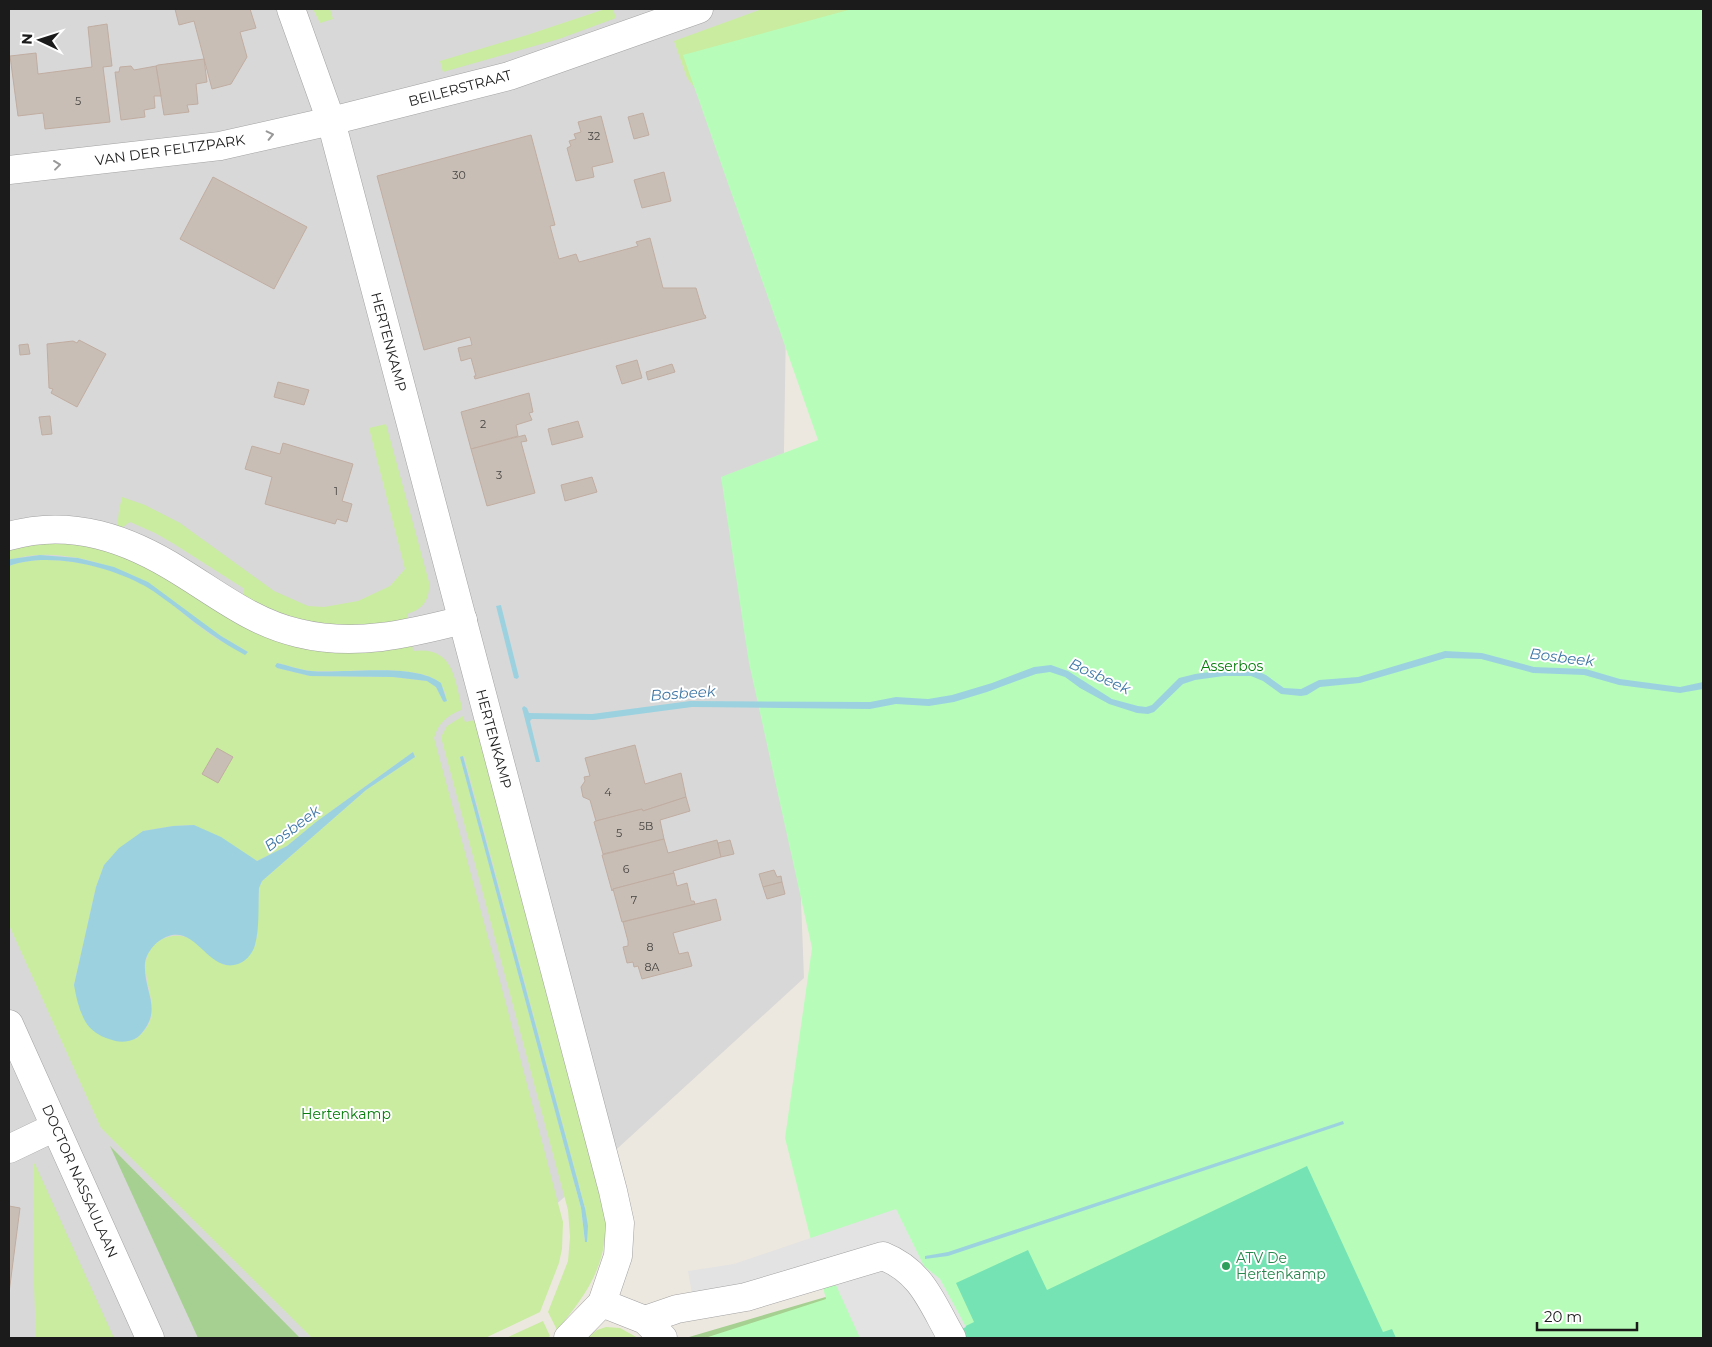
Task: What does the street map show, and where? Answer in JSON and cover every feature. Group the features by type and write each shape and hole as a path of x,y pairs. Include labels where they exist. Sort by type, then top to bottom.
{"street":[{"path":"291,9 331,121"},
{"name":"BEILERSTRAAT","path":"331,121 509,76 699,9"},
{"name":"VAN DER FELTZPARK","path":"9,170 220,146 331,121"},
{"name":"HERTENKAMP","path":"331,121 620,1222 618,1256 602,1303 568,1338"},
{"path":"9,536 50,530 75,530 112,538 133,545 249,615 299,634 323,638 367,640 414,632 463,620"},
{"name":"DOCTOR NASSAULAAN","path":"9,1024 150,1338"},
{"path":"9,1150 56,1127"},
{"path":"602,1303 654,1329 677,1309 746,1297 883,1256 899,1263 924,1288 951,1336"}],"shaded area":[{"path":"9,9 791,9 784,451 804,978 410,1338 9,1338"},
{"path":"896,1209 924,1266 940,1279 966,1327 941,1338 860,1338 835,1283 696,1317 688,1271 734,1264"}],"green space":[{"path":"313,9 330,9 333,19 320,23"},
{"path":"605,9 613,9 616,18 559,39 443,72 440,61"},
{"path":"762,9 889,9 698,92 687,78 674,41"},
{"name":"Asserbos","path":"852,9 1703,9 1703,1338 705,1338 826,1299 785,1138 812,948 749,663 721,477 818,440 683,55"},
{"path":"386,424 429,582 425,602 418,609 407,614 409,624 369,628 300,622 243,599 243,588 155,533 130,522 117,529 122,497 145,505 180,523 274,591 308,606 324,607 358,601 390,586 405,569 369,428"},
{"name":"Hertenkamp","path":"56,540 121,552 228,615 412,644 413,651 436,653 449,666 454,675 462,707 461,710 444,721 438,728 434,738 563,1222 562,1249 559,1263 540,1312 485,1338 312,1338 101,1128 9,925 9,566 42,560 60,560 115,572 146,586 221,641 248,652 127,573 69,556 24,556 9,560 9,547","holes":["278,663 312,671 374,670 420,674 437,681 446,695 443,701 436,687 427,681 393,677 310,676 277,668","413,752 415,757 366,790 262,881 259,888 257,935 254,948 225,965 194,941 181,936 164,938 151,949 146,968 152,1011 148,1026 136,1039 74,985 96,887 104,865 143,831 194,825 257,861 287,846 316,822"]},
{"path":"463,716 465,722 475,720 605,1215 603,1248 594,1277 578,1304 557,1330 548,1312 568,1261 570,1237 568,1210 441,737 447,726","holes":["464,756 585,1208 585,1242 581,1208 460,757"]},
{"path":"110,1146 300,1338 198,1338"},
{"path":"33,1163 35,1164 114,1338 36,1338"},
{"name":"ATV De Hertenkamp","path":"1307,1166 1383,1332 1392,1329 1396,1338 941,1338 974,1322 956,1283 1028,1250 1047,1290"},
{"path":"829,1296 808,1338 689,1337"},
{"path":"543,1321 550,1336 547,1338 506,1338"},
{"path":"606,1327 620,1328 638,1338 587,1338 597,1330"}],"water":[{"path":"40,555 78,558 114,567 148,582 221,636 248,652 245,655 219,640 149,589 114,572 60,560 25,562 9,566 9,560 11,559"},
{"path":"501,605 519,677 517,679 514,678 496,606"},
{"path":"1445,651 1482,653 1534,667 1586,669 1620,679 1680,687 1703,682 1703,689 1680,693 1619,685 1584,675 1533,673 1481,659 1446,658 1360,683 1320,687 1307,695 1301,696 1281,694 1263,681 1251,676 1224,676 1195,680 1183,684 1154,712 1148,714 1137,713 1109,704 1080,688 1065,677 1050,672 1036,674 954,702 929,706 896,704 870,709 692,707 594,720 532,719 530,721 540,762 536,762 522,708 524,706 527,708 529,713 592,714 690,701 870,702 896,697 928,699 952,695 992,683 1034,667 1051,665 1068,671 1112,699 1146,707 1152,705 1179,678 1195,674 1253,669 1266,675 1284,688 1301,689 1319,680 1358,677"},
{"path":"277,663 311,671 378,670 414,673 441,683 447,701 443,701 436,687 427,681 393,677 310,676 277,668 275,666"},
{"path":"413,752 415,757 366,790 262,881 259,888 256,942 253,951 246,959 238,964 227,965 217,962 191,940 182,936 171,935 156,943 145,963 145,973 152,1008 147,1026 140,1035 129,1041 117,1041 102,1036 89,1027 81,1012 74,985 96,887 104,865 119,848 143,831 194,825 221,837 257,861 287,846 316,822"},
{"path":"463,756 585,1208 588,1226 587,1242 585,1242 581,1208 460,757"},
{"path":"1343,1121 1344,1124 948,1256 925,1259 925,1256 948,1252"}],"building":[{"path":"175,9 250,9 256,28 240,32 247,57 231,84 212,89 194,21 179,25"},
{"path":"107,24 112,66 103,67 110,122 45,129 43,113 18,116 10,56 36,53 38,74 92,67 88,27"},
{"path":"204,59 207,82 196,84 198,104 187,105 189,112 164,115 156,66"},
{"path":"131,66 134,70 156,66 161,96 154,96 155,108 144,110 145,117 121,120 115,72 119,72 120,67"},
{"path":"643,113 649,135 634,139 628,117"},
{"path":"601,116 613,162 592,167 594,177 576,181 567,148 571,146 569,141 576,139 574,134 581,132 578,122"},
{"path":"531,135 555,225 550,226 559,259 576,254 579,262 638,246 636,242 650,238 663,288 696,288 706,318 475,379 474,376 476,376 471,358 461,361 458,348 472,345 470,337 424,350 377,176"},
{"path":"664,172 671,201 642,208 634,180"},
{"path":"213,177 307,227 274,289 180,239"},
{"path":"79,340 106,354 77,407 51,393 53,389 49,388 47,344 73,341 77,343"},
{"path":"28,344 30,354 20,355 19,345"},
{"path":"637,360 642,378 622,384 616,366"},
{"path":"672,364 675,372 648,380 646,372"},
{"path":"278,382 309,390 304,405 274,397"},
{"path":"529,393 533,412 529,413 532,420 516,425 518,436 471,449 461,412"},
{"path":"50,416 52,434 42,435 39,417"},
{"path":"578,421 583,437 552,445 548,429"},
{"path":"525,435 527,441 521,442 535,493 487,506 471,449"},
{"path":"283,443 353,464 342,501 352,504 347,522 337,519 335,524 265,504 272,477 245,469 252,446 280,454"},
{"path":"592,477 597,492 565,501 561,485"},
{"path":"635,745 645,784 681,773 686,797 643,811 642,809 596,821 590,800 583,797 581,787 585,781 584,777 590,776 585,758"},
{"path":"217,748 233,757 218,783 202,774"},
{"path":"686,797 690,811 660,820 664,839 603,854 594,822 642,809 643,811"},
{"path":"664,839 668,853 717,840 721,857 673,871 674,873 613,889 612,891 602,855"},
{"path":"730,840 734,854 721,857 718,843"},
{"path":"774,870 777,877 781,876 782,882 763,887 759,874"},
{"path":"674,873 677,886 687,883 691,901 694,901 695,904 622,922 613,889"},
{"path":"782,882 785,894 767,899 763,887"},
{"path":"716,899 721,920 673,933 679,954 688,952 692,966 642,979 638,966 634,967 633,962 627,963 623,947 628,946 628,941 623,922"},
{"path":"9,1206 20,1208 9,1293"}],"place":[{"name":"ATV De Hertenkamp","path":"1226,1266"}],"water label":[{"name":"Bosbeek","path":"1562,657"},
{"name":"Bosbeek","path":"1100,676"},
{"name":"Bosbeek","path":"683,693"},
{"name":"Bosbeek","path":"292,828"}]}
